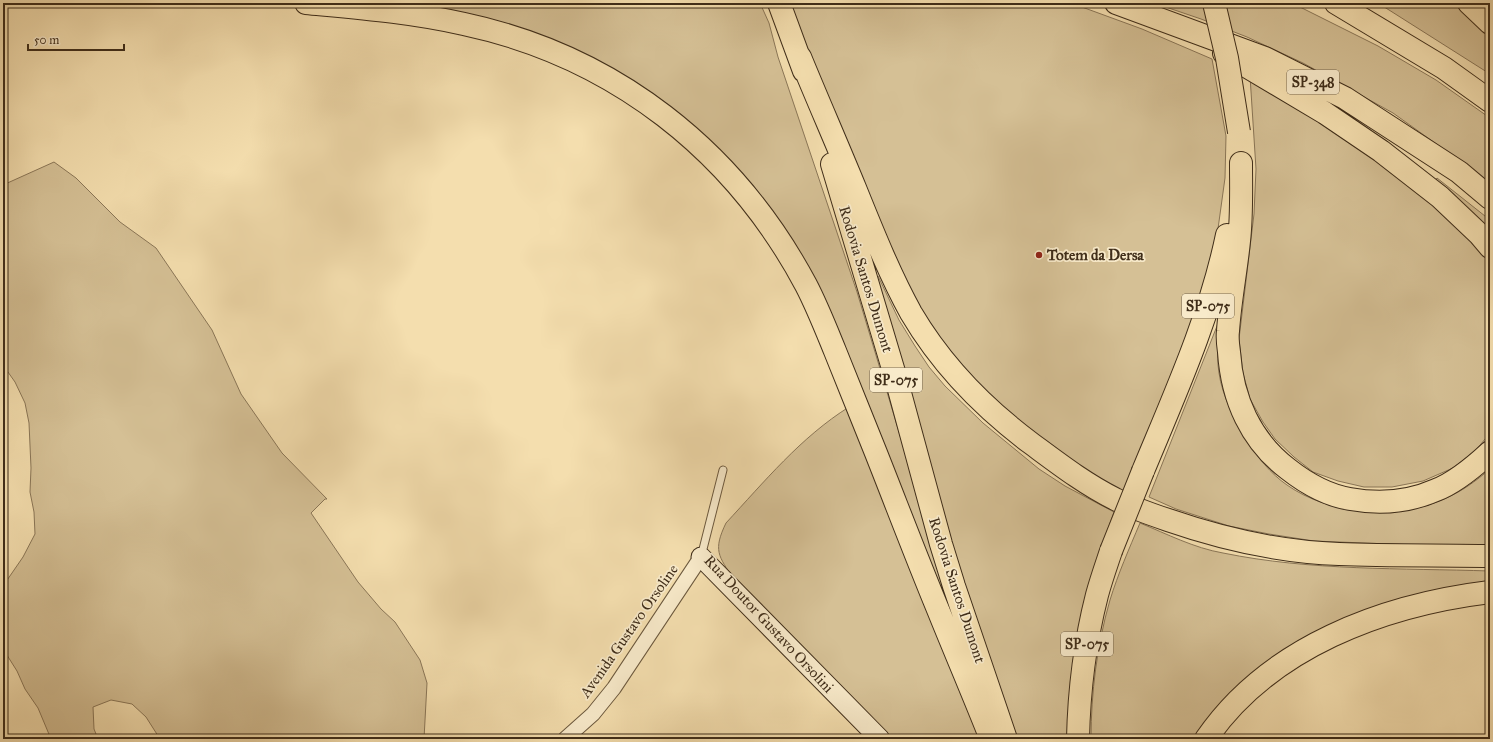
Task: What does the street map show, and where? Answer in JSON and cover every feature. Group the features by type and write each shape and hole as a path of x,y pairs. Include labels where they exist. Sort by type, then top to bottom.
{"highway":[{"path":"306,3 411,14 473,26 508,35 543,47 602,74 639,97 667,117 716,159 755,205 776,233 807,287 860,412 991,739"},
{"name":"SP-348","path":"1116,3 1265,58 1345,98 1459,172 1490,198"},
{"name":"SP-075","path":"1078,739 1084,664 1089,630 1097,595 1111,551 1205,316 1221,266 1241,162 1239,132 1227,58 1214,3"},
{"path":"1336,3 1444,68 1490,101"},
{"path":"1469,3 1490,23"},
{"name":"Rodovia Santos Dumont","path":"782,12 800,57 894,374 941,544 1006,739"},
{"path":"1174,24 1325,113 1381,151 1440,197 1479,234 1490,247"},
{"path":"800,57 884,260 912,314 940,356 970,389 1013,430 1084,482 1116,500 1154,515 1196,530 1235,541 1336,554 1490,556"},
{"path":"1241,162 1242,209 1228,332 1230,370 1240,406 1251,429 1261,444 1275,459 1300,478 1324,492 1344,498 1369,502 1405,500 1436,490 1478,463 1490,452"},
{"path":"1206,739 1231,707 1253,686 1279,666 1312,646 1342,632 1395,612 1422,604 1459,596 1490,592"}],"street":[{"name":"Avenida Gustavo Orsoline","path":"565,739 593,714 614,688 701,557"},
{"name":"Rua Doutor Gustavo Orsolini","path":"701,557 880,739"}],"lane":[{"name":"Rua Doutor Gustavo Orsolini","path":"701,557 722,470"}],"shaded area":[{"path":"392,3 760,3 769,23 778,57 857,292 902,442 952,621 816,289 636,86"},
{"path":"789,3 1071,3 1142,29 1212,59 1226,136 1225,178 1217,236 1209,274 1154,425 1123,492 1070,461 1011,417 951,354 916,303 873,211"},
{"path":"1154,3 1292,3 1378,46 1436,80 1490,118 1490,184 1393,113 1303,63 1247,37"},
{"path":"1378,3 1455,3 1490,35 1490,74"},
{"path":"1250,76 1346,137 1405,181 1466,232 1490,262 1490,433 1476,450 1453,468 1423,481 1392,487 1364,487 1338,481 1313,472 1294,457 1275,439 1250,399 1243,373 1239,339 1254,214 1256,169"},
{"path":"54,162 76,178 120,222 156,248 212,330 241,394 282,453 327,499 325,499 311,513 358,582 381,609 395,622 420,660 427,683 424,739 160,739 146,717 132,704 111,700 93,707 94,729 98,739 51,739 38,708 25,689 17,671 5,652 3,645 3,586 23,557 35,534 34,512 30,492 31,468 29,423 25,403 15,382 3,365 3,185"},
{"path":"1437,178 1490,220 1490,231 1435,181"},
{"path":"878,276 899,320 929,367 945,386 983,423 1039,469 1065,486 1114,512 1100,551 1068,739 1014,739 967,599 875,280"},
{"path":"1221,316 1218,337 1218,359 1219,373 1223,390 1242,433 1260,459 1275,476 1304,495 1323,503 1343,508 1385,512 1426,506 1444,499 1468,486 1490,469 1490,548 1314,541 1229,526 1176,509 1149,497"},
{"path":"849,407 981,739 891,739 734,579 721,558 719,552 720,540 726,523 799,446 831,419"},
{"path":"1140,523 1170,536 1212,551 1256,559 1356,568 1490,571 1490,586 1369,613 1197,739 1091,739 1092,704 1096,669 1105,617 1124,562"}],"place":[{"name":"Totem da Dersa","path":"1039,255"}]}
